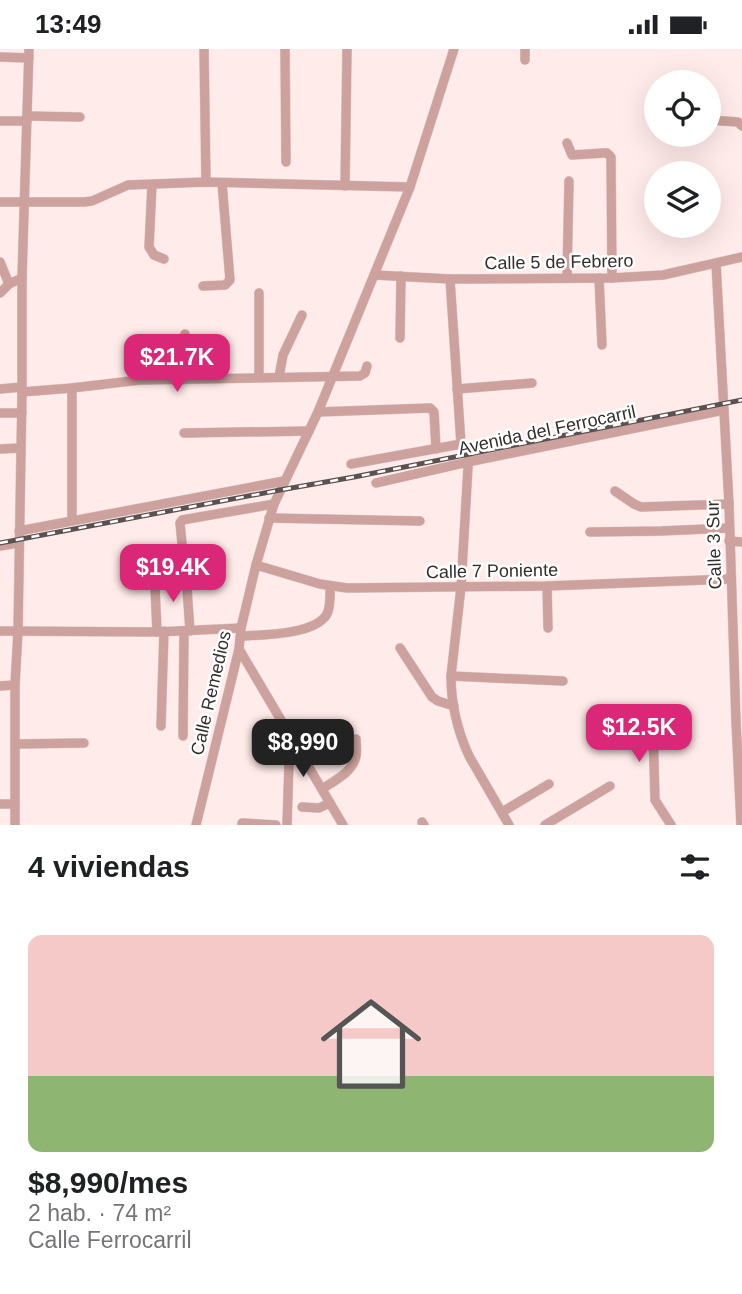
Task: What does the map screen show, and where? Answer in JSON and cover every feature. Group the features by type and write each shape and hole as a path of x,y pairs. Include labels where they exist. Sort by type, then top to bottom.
{"street":[{"path":"204,49 206,182"},
{"path":"285,49 286,162"},
{"path":"345,186 347,49"},
{"name":"Calle Remedios","path":"196,825 269,517 318,412 410,187 454,49"},
{"path":"525,49 525,60"},
{"path":"0,57 29,53 22,278 15,825"},
{"path":"0,121 80,117"},
{"path":"721,121 738,122 742,126"},
{"path":"567,143 574,156 607,153 611,157 612,278"},
{"path":"568,278 569,181"},
{"path":"0,202 85,202 128,185 206,182 410,187"},
{"path":"203,286 225,285 230,280 222,183"},
{"path":"152,185 149,247 154,255 164,259"},
{"name":"Calle 5 de Febrero","path":"374,275 450,279 612,278 663,275 742,257"},
{"path":"0,262 9,284"},
{"name":"Calle 3 Sur","path":"716,263 739,722 741,825"},
{"path":"400,338 401,276"},
{"path":"0,293 9,284 22,278"},
{"path":"599,278 602,345"},
{"path":"450,279 461,444"},
{"path":"259,293 259,377"},
{"path":"279,377 283,355 302,314"},
{"path":"185,379 186,334"},
{"path":"0,389 72,388 140,380 360,376 365,373 367,366"},
{"path":"457,389 532,383"},
{"path":"72,388 72,520"},
{"path":"318,412 430,408 434,412 436,449"},
{"name":"Avenida del Ferrocarril","path":"376,483 724,410"},
{"path":"0,414 22,413"},
{"path":"184,433 309,431"},
{"path":"351,464 461,444 469,450 451,676 454,706 468,756 509,825"},
{"path":"0,449 20,448"},
{"path":"19,531 284,481"},
{"path":"615,491 641,507 729,504"},
{"path":"182,543 181,520 274,504"},
{"path":"269,517 420,521"},
{"path":"590,531 729,528"},
{"path":"729,541 742,542"},
{"path":"0,546 18,543"},
{"path":"154,564 160,632 161,726"},
{"name":"Calle 7 Poniente","path":"256,565 330,586 347,588 547,586 731,579"},
{"path":"183,736 186,574"},
{"path":"0,631 295,632 324,619 328,612 330,586"},
{"path":"547,586 548,628"},
{"path":"400,648 432,697 454,706"},
{"path":"239,649 344,825"},
{"path":"451,676 563,681"},
{"path":"0,686 15,685"},
{"path":"653,728 652,802 671,825"},
{"path":"287,825 290,733"},
{"path":"322,789 353,764 356,757 356,739"},
{"path":"15,744 84,743"},
{"path":"502,812 549,784"},
{"path":"545,825 610,786"},
{"path":"0,804 15,803"},
{"path":"302,807 319,808 330,803"},
{"path":"242,823 276,825"}],"railway":[{"path":"0,543 354,477 742,400"}]}
